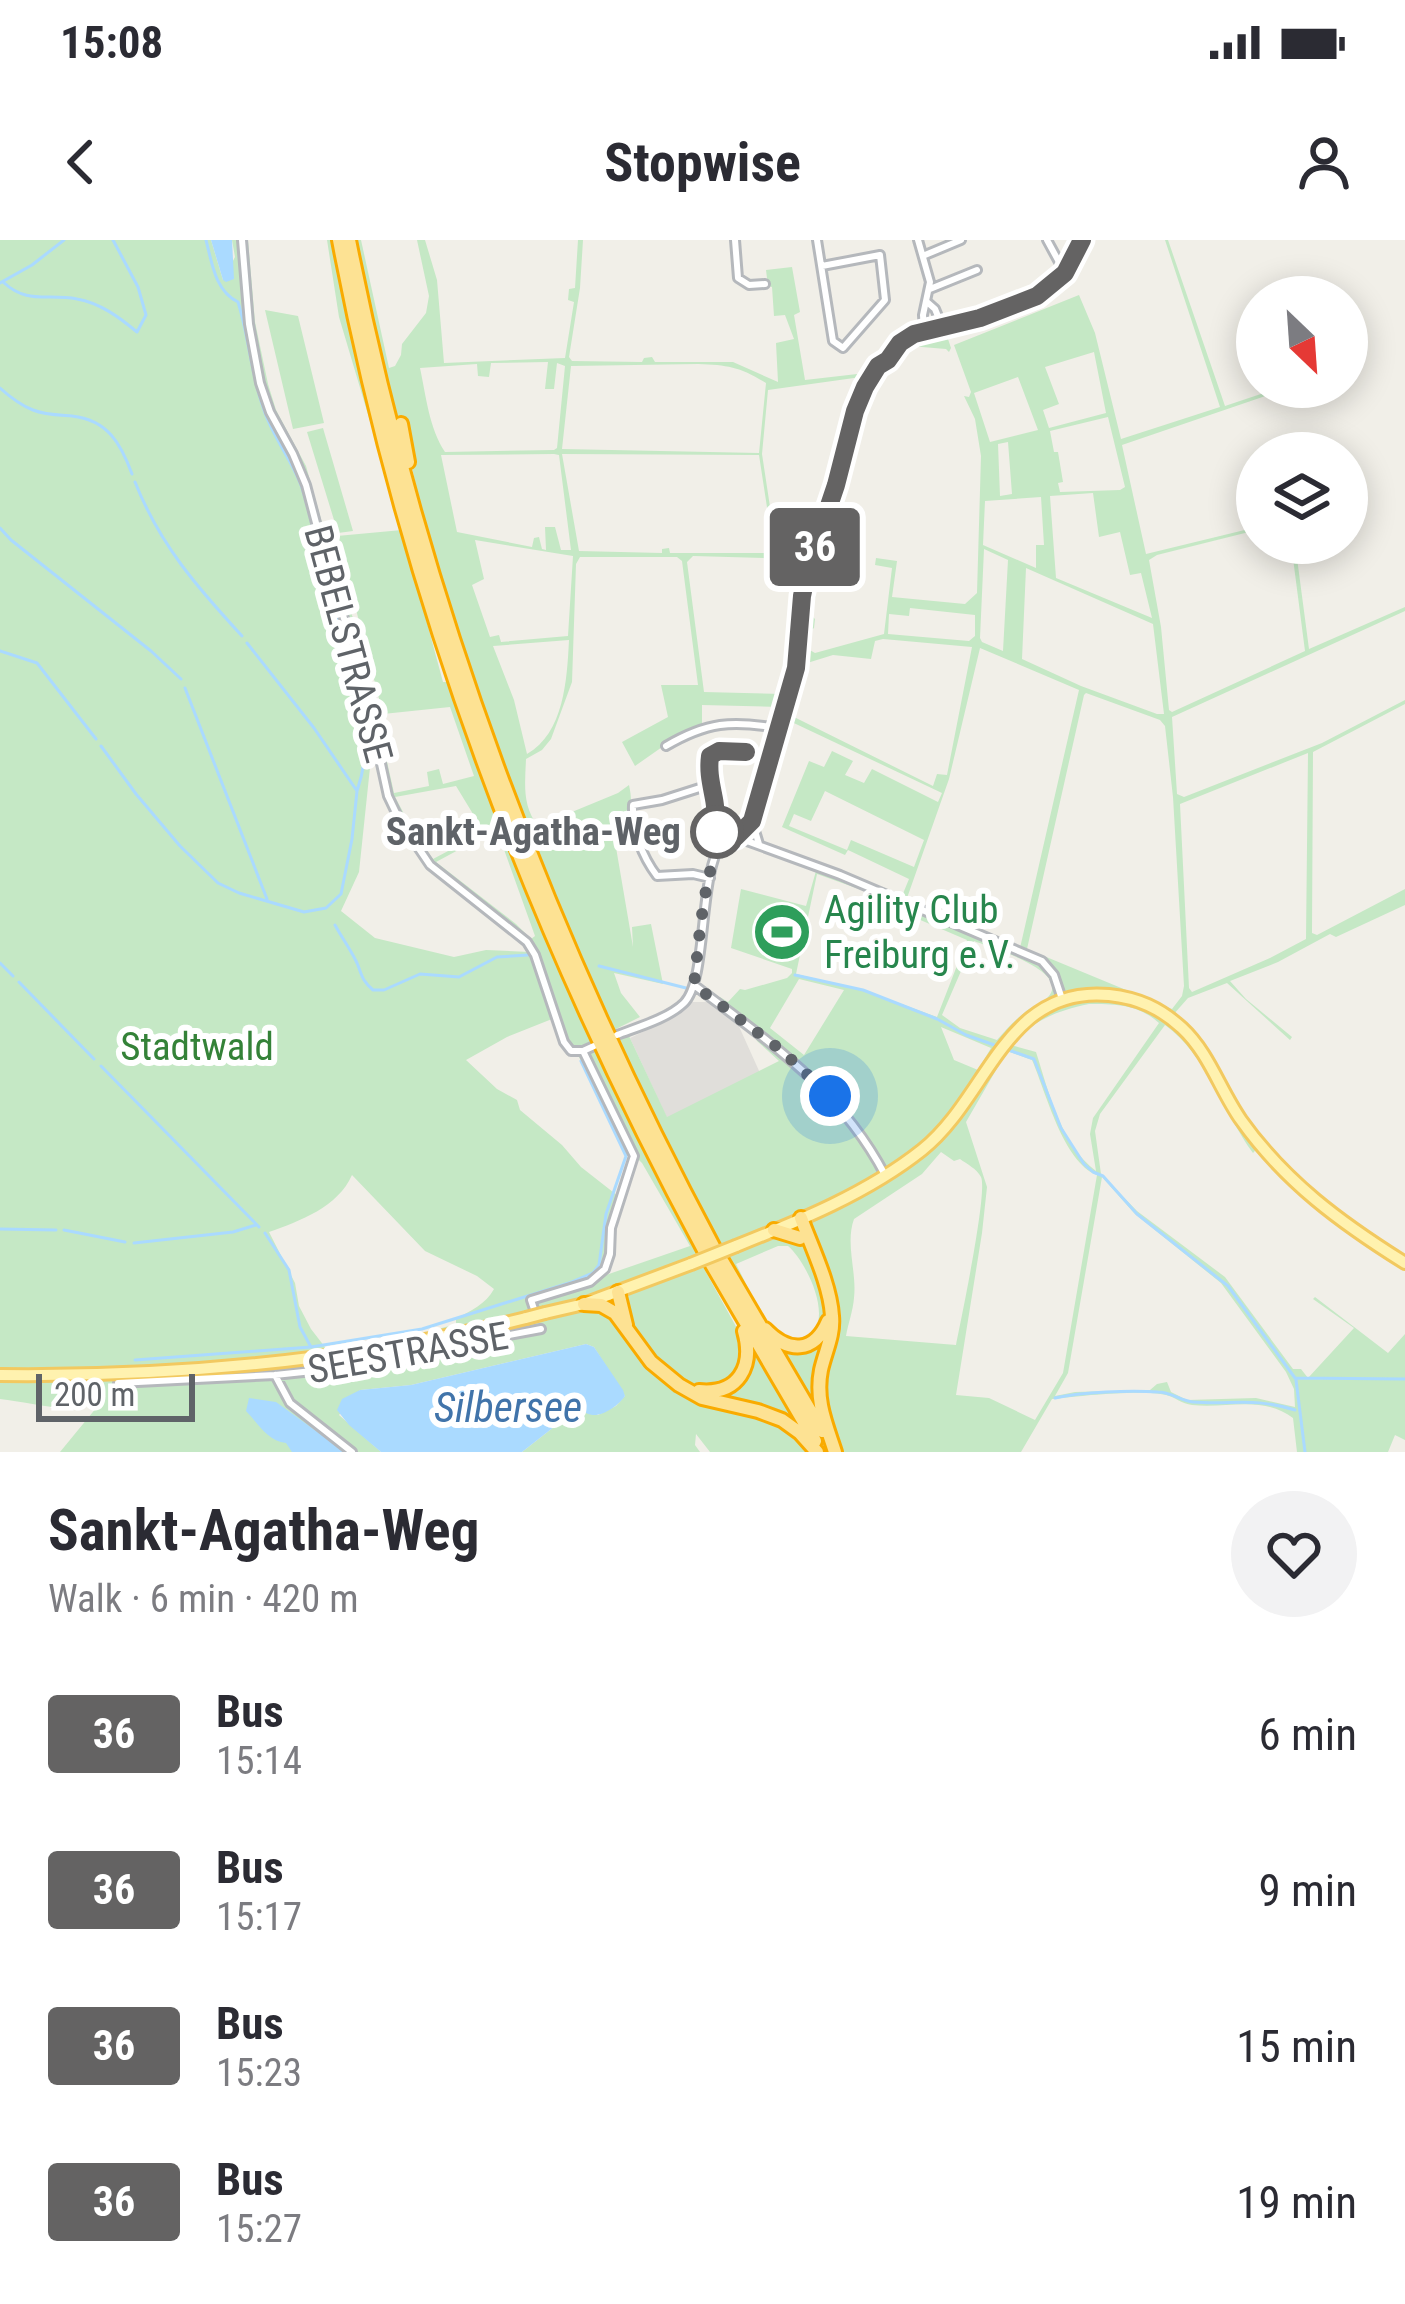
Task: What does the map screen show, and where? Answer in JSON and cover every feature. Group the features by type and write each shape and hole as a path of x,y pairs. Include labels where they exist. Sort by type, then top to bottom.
{"highway":[{"path":"339,240 364,362 402,506 451,669 529,880 639,1126 820,1452"},
{"path":"349,240 409,493 490,751 612,1046 713,1255"},
{"path":"401,424 409,493"},
{"path":"797,1220 800,1238 814,1258"},
{"path":"797,1220 827,1287 831,1308 832,1329 819,1388 822,1417 835,1452"},
{"path":"774,1230 800,1238"},
{"path":"613,1294 615,1313"},
{"path":"613,1294 626,1326"},
{"path":"584,1304 601,1305 615,1313 651,1362 686,1389 782,1420 820,1452"},
{"path":"745,1312 780,1342 799,1346 822,1334 831,1308"},
{"path":"686,1389 706,1393 733,1384 742,1372 748,1347 745,1312"},
{"path":"745,1312 835,1452"}],"main road":[{"path":"0,1375 212,1370 314,1360 394,1348 613,1294 797,1220 885,1175 947,1128 1001,1047 1033,1014 1062,1000 1099,994 1136,999 1169,1017 1194,1041 1236,1113 1276,1165 1341,1222 1405,1263"}],"street":[{"name":"BEBELSTRASSE","path":"242,240 260,383 305,485 360,667 388,796 430,865 536,955 564,1042 572,1051 583,1051"},
{"path":"735,240 738,278 743,284 765,284"},
{"path":"817,240 833,341 843,348 885,300 880,255 822,266"},
{"path":"918,240 930,289 922,315 924,331"},
{"path":"924,255 961,240"},
{"path":"1047,240 1065,273"},
{"path":"617,1035 679,1008 693,989 716,852 722,841 736,837 752,821 796,668 808,568 860,399 878,366 892,346 924,331 1021,304 1052,286 1065,273 1082,240"},
{"path":"930,289 977,270"},
{"path":"927,302 942,326"},
{"path":"666,746 716,724 742,722 778,728"},
{"path":"722,841 710,785 709,763 714,752 769,757"},
{"path":"710,785 633,805 632,818 657,876 710,878"},
{"path":"752,821 759,844"},
{"path":"736,837 841,875 1042,962 1054,975 1062,1000"},
{"path":"693,989 704,992 781,1050 830,1096 872,1150 885,1175"},
{"path":"583,1051 594,1046"},
{"name":"SEESTRASSE","path":"535,1314 531,1300 590,1282 605,1269 611,1228 634,1156 583,1051"},
{"name":"SEESTRASSE","path":"118,1383 275,1375 398,1358 541,1329"},
{"name":"SEESTRASSE","path":"275,1375 290,1403 352,1452"}],"shaded area":[{"path":"692,1002 712,1002 737,1022 760,1073 667,1118 630,1038 674,1017"}],"green space":[{"name":"Stadtwald","path":"0,240 211,240 223,280 235,257 232,240 248,240 255,322 268,384 276,410 306,466 358,631 394,793 429,786 427,772 439,769 443,784 474,776 450,707 383,714 337,536 402,530 443,682 449,682 547,941 595,1049 699,1256 546,1317 606,1310 659,1375 779,1421 814,1452 710,1452 696,1434 700,1452 522,1452 573,1412 598,1415 625,1396 594,1347 586,1344 411,1385 360,1390 339,1415 381,1452 60,1452 106,1396 69,1408 0,1399","holes":["374,756 395,817 417,853 530,952 486,950 454,957 375,938 341,911 359,872","456,786 484,832 433,859 395,797","486,835 502,844 535,936 531,939 436,862","552,1019 563,1047 579,1057 624,1153 642,1163 690,1246 606,1275 603,1269 618,1196 520,1110 517,1100 497,1089 466,1060","352,1175 425,1251 494,1289 456,1319 456,1324 328,1351 299,1306 295,1283 269,1232 305,1218 337,1196"]},
{"path":"327,240 333,240 372,428 339,317"},
{"path":"355,240 361,240 389,368 395,366 402,344 426,313 429,296 417,240 425,240 437,280 444,363 565,358 578,240 583,240 572,361 642,362 652,357 655,362 733,362 778,382 776,343 794,339 785,315 774,316 766,270 792,267 805,380 866,373 875,378 906,348 924,338 945,330 949,352 910,346 878,379 867,401 817,587 808,649 815,653 884,634 892,568 875,565 876,558 897,561 892,597 965,604 977,593 981,456 975,419 964,396 971,392 954,345 1079,295 1095,333 1121,439 1220,407 1168,240 1225,406 1236,402 1122,445 1146,554 1236,532 1149,560 1169,710 1305,651 1294,564 1298,564 1309,649 1405,607 1405,611 1172,717 1177,794 1184,797 1322,743 1405,700 1313,752 1312,933 1317,935 1405,889 1405,905 1230,981 1290,1040 1227,983 1188,998 1173,1015 1260,1145 1253,1153 1192,1052 1165,1025 1100,1114 1095,1131 1101,1174 1137,1211 1225,1277 1293,1369 1301,1369 1308,1378 1354,1328 1315,1297 1388,1353 1405,1334 1405,1440 1395,1435 1388,1452 1297,1452 1293,1418 1281,1411 1257,1405 1192,1405 1156,1393 1126,1393 1052,1399 1021,1452 842,1452 832,1436 823,1380 836,1328 808,1227 815,1216 811,1208 721,1247 617,1041 629,1036 667,1117 779,1061 757,1041 759,1031 718,999 728,1002 740,989 792,973 792,969 731,948 741,889 806,906 818,864 902,896 909,879 848,850 845,855 782,827 809,761 824,767 832,751 853,761 845,775 864,783 872,769 938,802 942,793 779,716 780,707 702,705 702,725 635,766 622,742 668,717 661,685 698,685 682,561 677,557 580,557 572,682 551,739 526,759 526,794 538,826 629,785 630,805 612,824 633,947 632,927 651,924 663,984 614,973 621,993 640,1017 612,1031 539,858 452,618 404,424 395,418","holes":["1094,352 1106,413 1049,428 1043,410 1059,404 1045,367","548,362 545,389 554,389 557,363 565,366 557,448 445,452 432,422 420,368 477,364 478,376 489,377 491,363","698,364 741,370 766,383 759,453 562,449 571,366","1018,377 1038,430 990,442 974,393","854,378 860,381 832,483 802,551 777,553 762,454 768,390","1108,417 1125,487 1060,492 1058,452 1054,452 1050,431","1008,442 1012,494 1000,496 998,444","562,454 759,455 774,553 670,553 669,548 662,553 579,551","441,455 559,455 571,550 561,550 555,527 545,527 546,550 539,537 532,547 457,532","1093,493 1099,537 1120,532 1130,575 1141,573 1152,618 1056,578 1050,496","1041,497 1044,545 1036,545 1036,568 983,545 985,501","475,540 573,556 568,636 501,642 499,635 490,637 472,585 484,579","984,549 1008,560 1003,651 980,638","693,556 797,559 789,648 793,661 785,694 704,692 687,562","1026,568 1153,624 1164,714 1022,659","910,608 975,615 975,636 969,641 888,634 889,614 909,616","883,639 972,647 947,775 937,774 933,786 792,716 804,664 833,655 871,659 875,641","569,640 556,719 527,754 514,700 493,646","980,648 1079,690 1020,948 907,898 949,779","1086,693 1160,720 1165,726 1184,986 1172,1009 1027,949","1308,753 1306,939 1192,992 1180,804","825,791 924,840 914,867 851,840 847,850 789,826 794,814 811,821","817,874 870,893 866,916 872,918 871,924 882,927 890,907 967,940 937,1017 863,990 796,974","974,941 1039,969 1052,987 1046,999 997,1040 960,1028 942,1015","799,979 844,990 804,1055 770,1028","1108,1004 1134,1009 1159,1023 1093,1118 1090,1134 1096,1171 1065,1133 1036,1052 1011,1045 1028,1029 1066,1010","941,1027 991,1048 978,1070 954,1060","1007,1051 1032,1060 1065,1141 1085,1168 1097,1175 1063,1373 1035,1420 989,1398 956,1395 987,1187 966,1122","941,1152 977,1172 981,1206 956,1345 846,1336 853,1308 854,1219 922,1174","1102,1177 1135,1214 1221,1283 1286,1372 1295,1407 1256,1398 1187,1400 1171,1392 1167,1382 1150,1390 1055,1396 1068,1373"]},
{"path":"265,310 298,316 324,423 293,429"},
{"path":"323,428 353,531 338,533 307,432"},
{"path":"781,1235 794,1238 806,1250 825,1297 823,1327 815,1338 801,1344 786,1342 762,1318 725,1255","holes":["788,1246 803,1264 818,1305 816,1329 798,1341 782,1336 768,1321 736,1264"]},
{"path":"702,1265 744,1341 745,1355 733,1380 700,1389 660,1363 637,1336 625,1309 626,1298 633,1292"},
{"path":"828,1329 818,1413 776,1343 793,1349"},
{"path":"752,1347 803,1432 709,1397 726,1391"}],"water":[{"path":"211,240 232,240 234,279 223,280"},
{"name":"Silbersee","path":"586,1344 594,1347 625,1396 602,1414 573,1412 522,1452 381,1452 337,1410 342,1399 360,1390 411,1385"},
{"path":"249,1398 276,1402 345,1452 292,1452 246,1411"}],"waterway":[{"path":"0,283 64,240"},
{"path":"3,282 29,296 94,304 137,332 146,315 138,287 113,240"},
{"path":"206,240 219,284 238,302 260,397 301,485 352,660 366,738 357,791"},
{"path":"0,388 33,410 84,418 104,428 118,444 132,474"},
{"path":"135,482 181,564 242,636"},
{"path":"0,528 181,679"},
{"path":"101,746 180,846 218,883 304,912 326,908 341,894 357,791 247,643"},
{"path":"0,651 37,663 96,739"},
{"path":"185,688 267,899"},
{"path":"335,925 373,990 420,974 459,977 497,957 528,955"},
{"path":"0,963 13,976"},
{"path":"599,966 686,988"},
{"path":"795,975 863,990 937,1019"},
{"path":"19,982 94,1059"},
{"path":"939,1020 966,1035 1034,1059 1061,1128 1084,1164 1103,1176 1137,1214 1228,1286 1295,1378 1405,1379"},
{"path":"135,1360 311,1347 422,1329 593,1273 599,1265 606,1214 626,1156 581,1061"},
{"path":"101,1066 259,1227"},
{"path":"134,1243 256,1225"},
{"path":"0,1229 56,1230"},
{"path":"64,1230 125,1242"},
{"path":"265,1233 289,1270 300,1327 311,1347"},
{"path":"1296,1380 1305,1452"},
{"path":"1055,1398 1158,1392 1193,1402 1255,1403 1295,1410"}],"bus line":[{"name":"36","path":"746,752 719,751 710,756 710,785 722,841 736,837 752,821 796,668 808,568 855,411 872,375 914,334 980,318 1037,296 1065,273 1082,240"}],"place":[{"name":"Sankt-Agatha-Weg","path":"717,832"},
{"name":"Agility Club Freiburg e.V.","path":"782,932"}],"route":[{"path":"717,832 722,841 710,878 694,985 781,1050 830,1096"}]}
